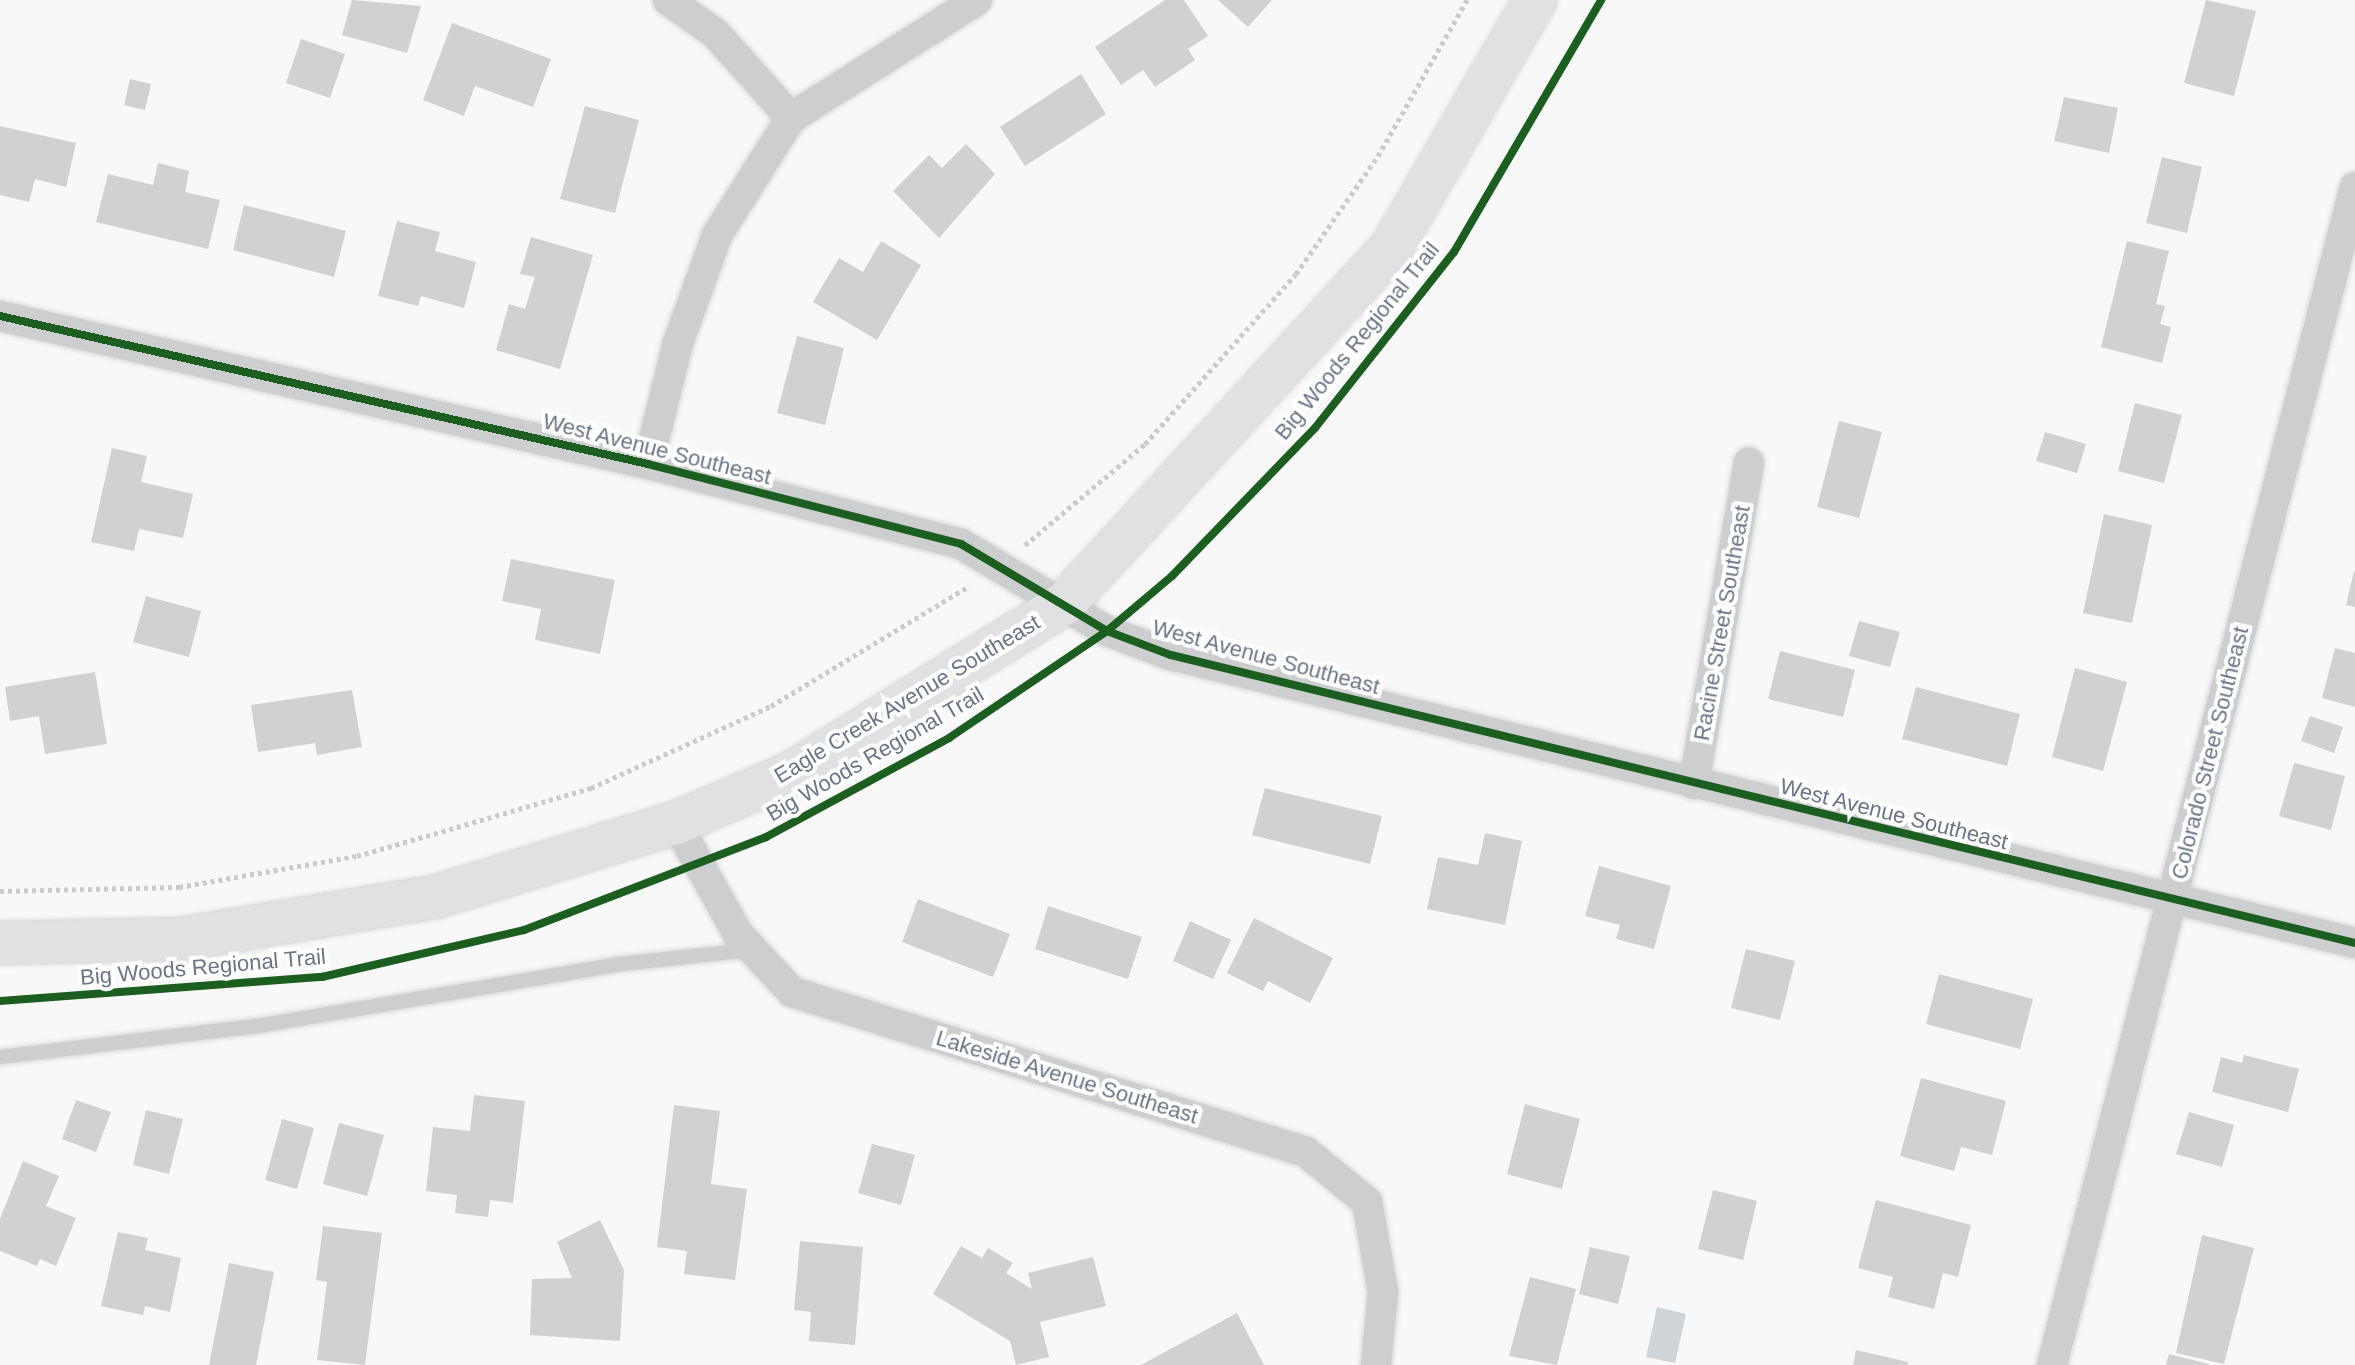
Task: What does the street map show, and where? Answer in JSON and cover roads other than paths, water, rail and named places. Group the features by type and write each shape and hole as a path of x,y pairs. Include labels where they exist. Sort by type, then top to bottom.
{"main road":[{"name":"Eagle Creek Avenue Southeast","path":"0,943 181,939 435,897 676,823 792,773 1065,603 1392,247 1535,0"}],"street":[{"path":"668,0 716,34 791,118"},
{"path":"648,464 678,343 717,235 791,118 977,0"},
{"name":"Colorado Street Southeast","path":"2052,1365 2355,187"},
{"name":"West Avenue Southeast","path":"1,319 648,464 961,544 1065,603 1107,631 1171,655 2172,901 2355,943"},
{"name":"Racine Street Southeast","path":"1694,784 1749,463"},
{"name":"Lakeside Avenue Southeast","path":"676,823 752,950 792,992 1306,1152 1367,1202 1383,1292 1376,1365"}],"lane":[{"path":"0,1057 264,1025 605,966 752,950"}]}
